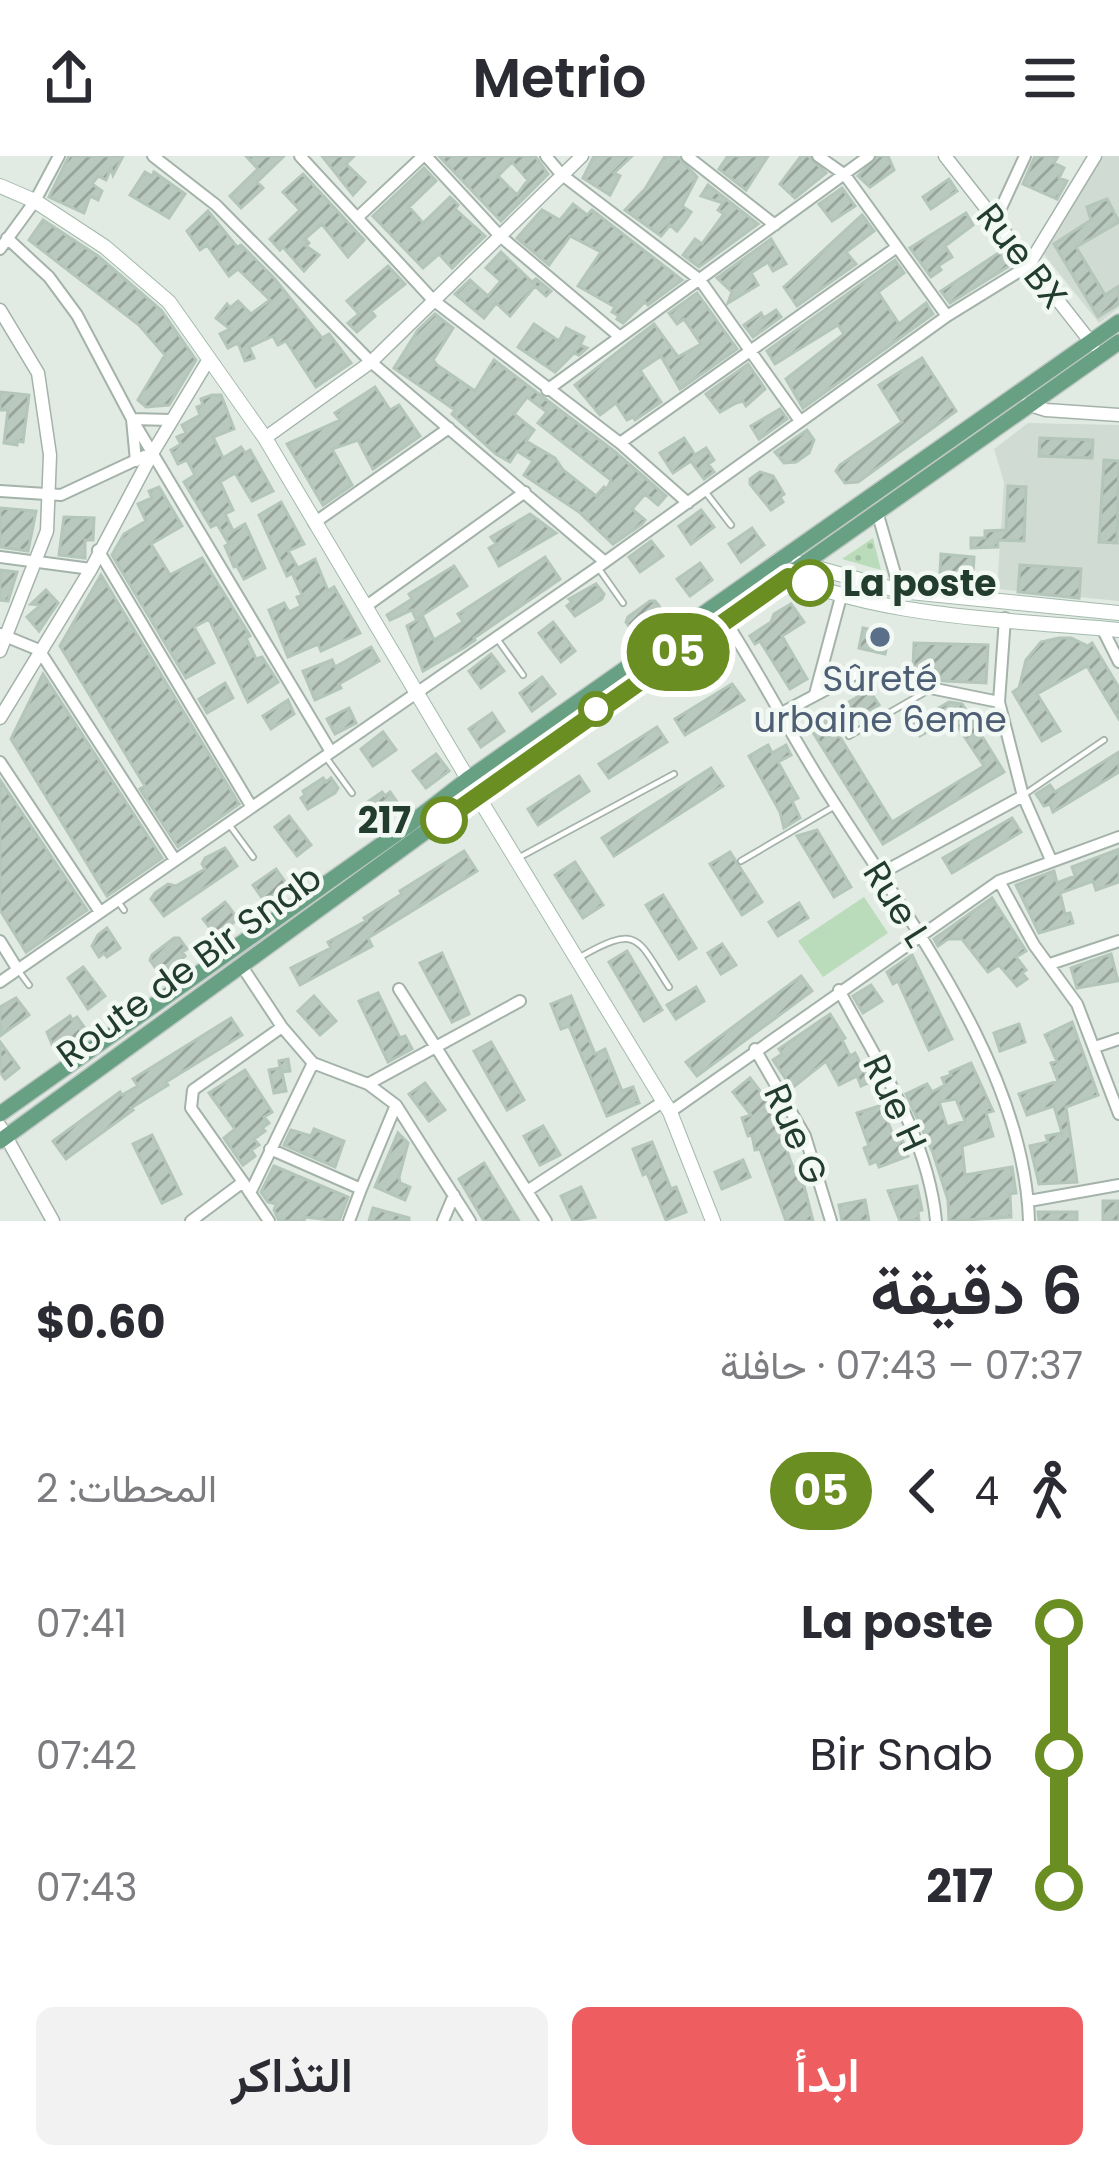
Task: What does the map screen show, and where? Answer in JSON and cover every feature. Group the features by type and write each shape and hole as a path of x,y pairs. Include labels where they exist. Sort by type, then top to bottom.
{"main road":[{"path":"0,187 35,201 105,247 169,302 265,438 466,780 667,1107 713,1221"},
{"name":"Route de Bir Snab","path":"0,1114 466,780 720,613 805,566 874,508 1096,349 1119,322"},
{"name":"Route de Bir Snab","path":"1096,349 1119,342"},
{"name":"Route de Bir Snab","path":"2,1134 477,796 720,613 778,562 874,508"},
{"path":"778,562 976,607 1005,618 1119,630"},
{"path":"778,562 788,577 898,608 1111,612 1102,628"},
{"path":"466,780 460,799 477,796"}],"street":[{"path":"58,156 35,201 3,243 49,277 77,315 132,419 328,754"},
{"path":"153,156 216,205 371,362 602,564"},
{"path":"300,156 433,300 620,443 688,503"},
{"path":"358,217 424,156 500,236 620,337"},
{"path":"546,156 561,174 700,280 800,421"},
{"path":"265,438 371,362 582,156"},
{"path":"687,156 775,225"},
{"path":"818,156 845,175 947,316"},
{"path":"548,390 869,156"},
{"name":"Rue BX","path":"945,156 1096,349"},
{"path":"995,221 1025,156"},
{"path":"0,982 100,912 120,905 175,860 800,421 816,415 947,316 1028,266 1095,156"},
{"path":"620,443 897,247"},
{"path":"0,310 38,373 50,455 47,532 0,650"},
{"path":"0,718 91,569 209,359"},
{"path":"1023,401 1119,415"},
{"path":"132,419 171,420"},
{"path":"132,419 136,461"},
{"path":"314,523 449,428"},
{"path":"0,491 49,495 73,490 153,452"},
{"path":"365,608 525,492"},
{"path":"874,508 900,591"},
{"path":"98,550 251,806"},
{"path":"0,557 91,569"},
{"path":"814,695 842,593"},
{"name":"Rue L","path":"720,613 778,715 962,1009 998,1085 1023,1161 1029,1221"},
{"path":"1005,618 999,702 1023,796 1051,860"},
{"path":"1102,628 1119,662"},
{"path":"3,634 39,650 175,860"},
{"path":"825,665 999,702"},
{"path":"778,715 857,673"},
{"path":"0,762 100,912"},
{"path":"878,875 1023,796"},
{"path":"527,1191 667,1107 999,881 1119,837"},
{"path":"999,881 1034,945 1077,1004 1119,1114"},
{"path":"0,941 18,970"},
{"path":"1050,964 1119,941"},
{"path":"241,965 282,1027 313,1063 368,1084 396,1105 470,1221"},
{"path":"399,989 546,1221"},
{"name":"Rue H","path":"839,990 900,1102 924,1162 936,1221"},
{"path":"368,1084 520,1001"},
{"path":"269,1221 190,1108 189,1099 193,1090 282,1027"},
{"path":"1095,1047 1119,1039"},
{"name":"Rue G","path":"755,1049 805,1136 832,1221"},
{"path":"191,1221 246,1187 313,1063"},
{"path":"349,1221 396,1105"},
{"path":"2,1134 53,1221"},
{"path":"270,1148 361,1189"},
{"path":"1029,1201 1119,1185"},
{"path":"443,1221 454,1195"}],"lane":[{"path":"704,490 731,526"},
{"path":"602,564 623,604"},
{"path":"1102,628 1119,640"},
{"path":"495,636 523,675"},
{"path":"849,736 932,688"},
{"path":"1023,796 1104,740"},
{"path":"328,754 352,793"},
{"path":"516,859 674,774"},
{"path":"741,861 835,806"},
{"path":"228,823 253,857"},
{"path":"577,959 614,938 625,937 640,943 669,987"},
{"path":"18,970 29,985"}],"shaded area":[{"path":"1103,156 1119,156 1119,308 1099,323 1042,252"},
{"path":"1028,423 1119,425 1119,601 997,589 1004,482 994,449"}],"green space":[{"path":"873,538 881,570 842,559"},
{"path":"864,897 888,933 823,977 798,941"}],"building":[{"path":"69,156 123,156 113,175 111,168 106,180 98,176 92,184 102,191 98,200 90,196 84,213 49,197"},
{"path":"246,156 284,156 257,182 263,188 241,208 230,196 258,169"},
{"path":"322,156 354,156 346,164 365,182 353,195"},
{"path":"439,156 535,156 548,174 501,221","holes":["512,162 528,180 517,195 498,176"]},
{"path":"594,156 632,156 614,173 620,176 610,195 583,178"},
{"path":"665,156 677,156 697,177 682,206 691,212 677,231 670,225 661,236 625,210"},
{"path":"728,156 768,156 746,190 719,169"},
{"path":"801,156 808,156 826,173 795,198 780,184"},
{"path":"879,156 888,156 894,170 870,187 858,176"},
{"path":"1035,156 1058,156 1054,163 1064,168 1059,178 1067,181 1057,199 1023,184"},
{"path":"424,168 436,181 409,207 423,223 450,197 458,205 455,209 485,236 452,268 439,254 423,268 373,216"},
{"path":"145,172 152,176 154,172 185,194 169,218 130,195"},
{"path":"303,174 364,240 348,257 322,224 305,239 306,246 319,255 304,271 270,239 300,210 283,192"},
{"path":"949,179 957,191 931,209 923,197"},
{"path":"708,185 758,224 699,267 683,255 695,239 702,244 724,214 718,210 723,203 701,196"},
{"path":"842,188 855,206 832,221 819,204"},
{"path":"1107,199 1119,222 1076,247 1105,295 1119,286 1119,304 1098,317 1054,244 1091,220 1087,207"},
{"path":"573,204 587,215 592,210 682,280 648,305 645,302 623,323 617,319 612,312 615,307 578,286 601,252 570,236 549,265 517,238 542,210 560,220"},
{"path":"208,211 237,247 241,245 274,278 322,338 329,334 351,363 316,387 286,341 278,345 273,336 249,347 254,358 245,361 238,343 228,348 220,334 230,329 216,318 227,304 230,308 238,301 251,314 270,300 238,269 229,276 207,245 200,250 187,231"},
{"path":"966,213 973,225 945,246 952,257 931,277 910,248"},
{"path":"862,215 874,231 846,252 856,264 797,306 784,287"},
{"path":"43,220 98,256 161,310 196,360 169,405 146,407 138,400 165,355 139,325 29,240"},
{"path":"771,239 786,264 773,271 768,262 751,273 758,285 728,303 732,292 717,278"},
{"path":"501,252 532,282 536,279 551,291 546,296 535,286 510,316 496,303 484,318 455,294 470,280 488,296 501,281 486,268"},
{"path":"1000,252 1009,266 950,303 941,291"},
{"path":"895,260 904,273 878,292 899,324 926,303 933,314 803,408 786,379 844,334 838,325 775,364 767,351"},
{"path":"388,266 405,284 371,311 375,316 357,332 348,323 359,314 347,301"},
{"path":"697,293 737,349 680,389 661,356 640,370 661,402 635,420 627,420 616,403 600,415 575,385 654,324 678,357 701,344 684,319 677,324 669,313"},
{"path":"776,310 781,317 753,337 744,325 761,313 764,318"},
{"path":"435,314 453,328 433,360 437,365 475,391 494,360 666,496 658,505 645,494 632,509 645,520 613,544 579,512 524,475 533,461 517,451 510,462 496,454 452,414 455,410 394,368 418,330","holes":["527,397 547,412 538,423 611,480 607,489 596,496 555,458 526,441 534,430 514,414"]},
{"path":"534,324 559,341 566,328 584,337 580,345 587,348 579,355 574,353 555,372 518,347"},
{"path":"922,358 956,411 858,482 845,483 836,471 840,465 902,422 879,385"},
{"path":"748,364 765,389 746,406 743,401 720,412 706,394"},
{"path":"375,387 390,410 399,405 420,436 373,469 358,440 332,449 352,485 323,505 287,444 340,420 335,413"},
{"path":"0,392 29,395 23,442 17,445 4,443 8,410 0,410"},
{"path":"221,395 234,429 213,437 223,458 241,447 245,453 250,450 273,491 252,501 235,473 220,482 233,510 225,514 233,531 245,524 265,568 244,579 234,567 225,546 229,544 217,524 211,527 184,482 195,475 187,460 178,464 171,450 181,444 177,437 186,433 182,425 200,415 201,399"},
{"path":"780,409 787,419 759,439 751,426"},
{"path":"807,430 814,440 809,453 784,463 775,452"},
{"path":"684,438 695,455 706,448 714,460 708,464 714,472 704,479 691,461 673,473 660,453"},
{"path":"1040,438 1093,440 1092,458 1039,456"},
{"path":"1104,460 1119,461 1117,543 1099,542"},
{"path":"760,472 773,476 784,494 783,502 771,510 750,484"},
{"path":"1008,486 1026,487 1024,541 998,540 998,547 971,548 971,538 985,538 985,531 1006,530"},
{"path":"159,487 182,526 151,544 170,575 202,558 250,636 246,638 256,659 262,657 278,682 248,702 209,619 194,627 214,663 186,678 112,555 124,534 146,521 138,504 152,498 149,491"},
{"path":"281,502 304,544 288,551 298,568 315,559 328,591 334,587 360,633 321,651 318,644 288,657 269,610 284,603 289,612 301,606 297,597 302,595 292,573 287,576 259,515"},
{"path":"0,508 36,511 28,551 0,547"},
{"path":"701,510 714,527 691,544 679,526"},
{"path":"530,514 556,533 499,566 489,548 496,544 491,537"},
{"path":"64,517 94,518 93,540 85,540 85,558 59,555"},
{"path":"752,528 764,545 741,562 729,544"},
{"path":"651,541 663,556 640,572 629,557"},
{"path":"941,554 974,557 973,574 940,572"},
{"path":"545,557 560,579 423,671 407,626 423,617 434,640 463,622 458,614"},
{"path":"700,563 712,580 690,596 677,579"},
{"path":"1020,565 1081,569 1079,598 1018,592"},
{"path":"454,566 467,586 416,619 412,610 390,620 387,615 412,599 409,594"},
{"path":"0,570 17,572 8,601 0,600"},
{"path":"101,575 239,804 178,847 60,646"},
{"path":"596,584 604,594 602,599 575,616 567,606 572,602 569,599"},
{"path":"46,590 58,603 39,631 27,617 41,605 31,604"},
{"path":"650,601 663,611 658,614 661,618 647,631 638,628 633,632 628,617"},
{"path":"791,604 804,622 782,636 807,679 790,689 760,641 755,644 750,636"},
{"path":"553,622 575,651 561,662 539,633"},
{"path":"863,628 890,634 885,654 859,648"},
{"path":"1059,638 1092,643 1119,688 1119,719 1087,666 1037,694 1060,731 1042,741 1013,692 1019,688 1026,660 1041,642"},
{"path":"914,643 988,645 986,683 939,680 939,670 913,669"},
{"path":"371,647 379,661 315,700 303,671 332,660 335,667"},
{"path":"491,654 504,671 481,688 469,671"},
{"path":"43,674 162,858 107,896 11,739"},
{"path":"542,677 555,694 532,711 520,693"},
{"path":"225,683 233,698 207,713 199,699"},
{"path":"732,684 744,700 685,735 675,719"},
{"path":"869,690 879,705 835,729 892,822 984,766 952,718 920,736 913,723 949,702 962,704 1004,772 883,844 809,726"},
{"path":"288,700 294,714 271,729 263,716"},
{"path":"349,708 356,723 335,734 327,719"},
{"path":"492,713 504,731 481,747 469,729"},
{"path":"657,727 667,742 609,778 599,764"},
{"path":"383,732 396,750 373,766 361,749"},
{"path":"768,745 772,753 786,745 791,755 778,762 798,798 792,801 800,818 784,828 749,756"},
{"path":"1119,752 1119,772 1053,812 1036,794 1050,785 1055,792"},
{"path":"436,754 449,771 426,788 413,771"},
{"path":"711,768 723,786 614,856 602,838"},
{"path":"579,776 589,791 538,825 528,809"},
{"path":"323,778 326,782 331,778 338,788 308,809 301,798 303,791"},
{"path":"0,780 87,910 26,952 0,910"},
{"path":"382,792 385,796 390,792 397,802 395,808 379,823 366,825 359,808"},
{"path":"289,816 311,845 297,856 275,827"},
{"path":"1012,818 1021,832 952,873 943,858"},
{"path":"817,830 851,887 834,897 797,836"},
{"path":"225,848 237,866 164,916 151,899 155,893 205,869 205,858"},
{"path":"1119,849 1119,882 1096,890 1093,881 1060,893 1065,914 1070,913 1073,923 1039,933 1016,885 1054,871 1057,883 1075,876 1072,867"},
{"path":"464,851 477,871 368,938 372,946 300,985 291,968 331,948 328,942 366,921 400,891"},
{"path":"730,852 762,902 742,915 710,864"},
{"path":"575,862 603,905 583,918 555,875"},
{"path":"276,869 288,886 265,902 253,885"},
{"path":"663,895 696,948 679,959 646,905"},
{"path":"992,898 1026,951 1016,957 1027,979 1017,986 999,965 988,972 962,939 948,939 938,946 934,939"},
{"path":"225,902 238,919 216,936 203,919"},
{"path":"799,903 808,918 778,936 769,922"},
{"path":"107,928 120,948 99,957 92,946"},
{"path":"174,938 187,949 182,952 185,956 171,969 162,966 157,970 152,955"},
{"path":"722,944 736,965 721,974 708,953"},
{"path":"627,951 662,1010 644,1021 609,962"},
{"path":"442,953 469,1014 452,1022 420,963"},
{"path":"1111,954 1118,981 1077,988 1071,968"},
{"path":"912,955 952,1039 929,1050 898,981 893,984 887,972"},
{"path":"83,967 105,996 88,1009 68,978"},
{"path":"801,976 812,991 697,1076 686,1062"},
{"path":"871,985 882,1001 863,1013 853,996"},
{"path":"696,987 704,1001 676,1019 667,1005"},
{"path":"378,993 400,1038 405,1036 412,1049 388,1062 359,1001"},
{"path":"314,996 336,1021 320,1035 298,1011"},
{"path":"571,996 595,1054 605,1049 622,1091 633,1087 639,1103 607,1116 569,1026 561,1029 551,1004"},
{"path":"16,998 29,1015 0,1036 0,1007"},
{"path":"830,1014 850,1056 855,1053 870,1082 861,1086 857,1076 839,1085 826,1061 792,1088 773,1060 782,1054 779,1049"},
{"path":"70,1016 72,1020 77,1017 83,1033 66,1048 54,1049 47,1032"},
{"path":"231,1018 242,1035 166,1082 66,1159 53,1141 120,1092 138,1086 133,1079"},
{"path":"1072,1022 1098,1095 1066,1107 1077,1182 1039,1184 1030,1146 1062,1133 1054,1106 1027,1115 1019,1094 1058,1081 1051,1063 1057,1061 1045,1035"},
{"path":"1019,1024 1025,1042 1000,1051 994,1033"},
{"path":"0,1042 19,1068 5,1079 0,1072"},
{"path":"491,1042 524,1100 507,1110 474,1051"},
{"path":"288,1059 290,1071 282,1072 286,1091 274,1093 269,1070 280,1068 279,1061"},
{"path":"971,1063 993,1111 986,1113 993,1136 962,1146 965,1175 1012,1167 1016,1193 1010,1194 1011,1217 949,1221 948,1200 933,1153 906,1094 927,1084 932,1092 945,1085 942,1078","holes":["956,1099 965,1121 947,1127 939,1102"]},
{"path":"245,1070 272,1112 264,1117 269,1123 262,1128 265,1131 254,1139 259,1145 251,1150 255,1156 243,1165 224,1138 235,1129 209,1093"},
{"path":"750,1078 771,1105 761,1112 772,1108 793,1168 799,1166 813,1221 786,1221 760,1149 755,1150 752,1135 748,1136 742,1118 751,1115 733,1092"},
{"path":"425,1083 445,1110 429,1121 409,1094"},
{"path":"882,1105 892,1133 899,1130 908,1156 879,1167 877,1161 870,1164 857,1113"},
{"path":"543,1126 560,1155 540,1165 524,1136"},
{"path":"314,1129 344,1141 335,1167 284,1145 291,1130 311,1136"},
{"path":"398,1133 408,1143 399,1177 400,1183 410,1187 405,1200 375,1187"},
{"path":"152,1135 181,1194 162,1203 133,1144"},
{"path":"652,1142 686,1212 666,1220 633,1149"},
{"path":"743,1160 750,1177 722,1189 715,1172"},
{"path":"484,1163 519,1221 484,1221 459,1179"},
{"path":"274,1166 348,1197 339,1221 305,1217 304,1221 279,1221 276,1204 261,1192"},
{"path":"917,1186 919,1220 900,1221 888,1191"},
{"path":"581,1187 595,1217 573,1221 561,1196"},
{"path":"865,1200 869,1221 842,1221 839,1205"},
{"path":"1103,1201 1119,1201 1119,1221 1103,1221"},
{"path":"373,1208 409,1218 409,1221 369,1221"},
{"path":"1038,1212 1077,1212 1077,1221 1039,1221"}],"bus line":[{"name":"05","path":"444,820 788,577 810,583"}],"place":[{"name":"La poste","path":"810,583"},
{"name":"Sûreté urbaine 6eme","path":"880,637"},
{"name":"217","path":"444,820"}]}
